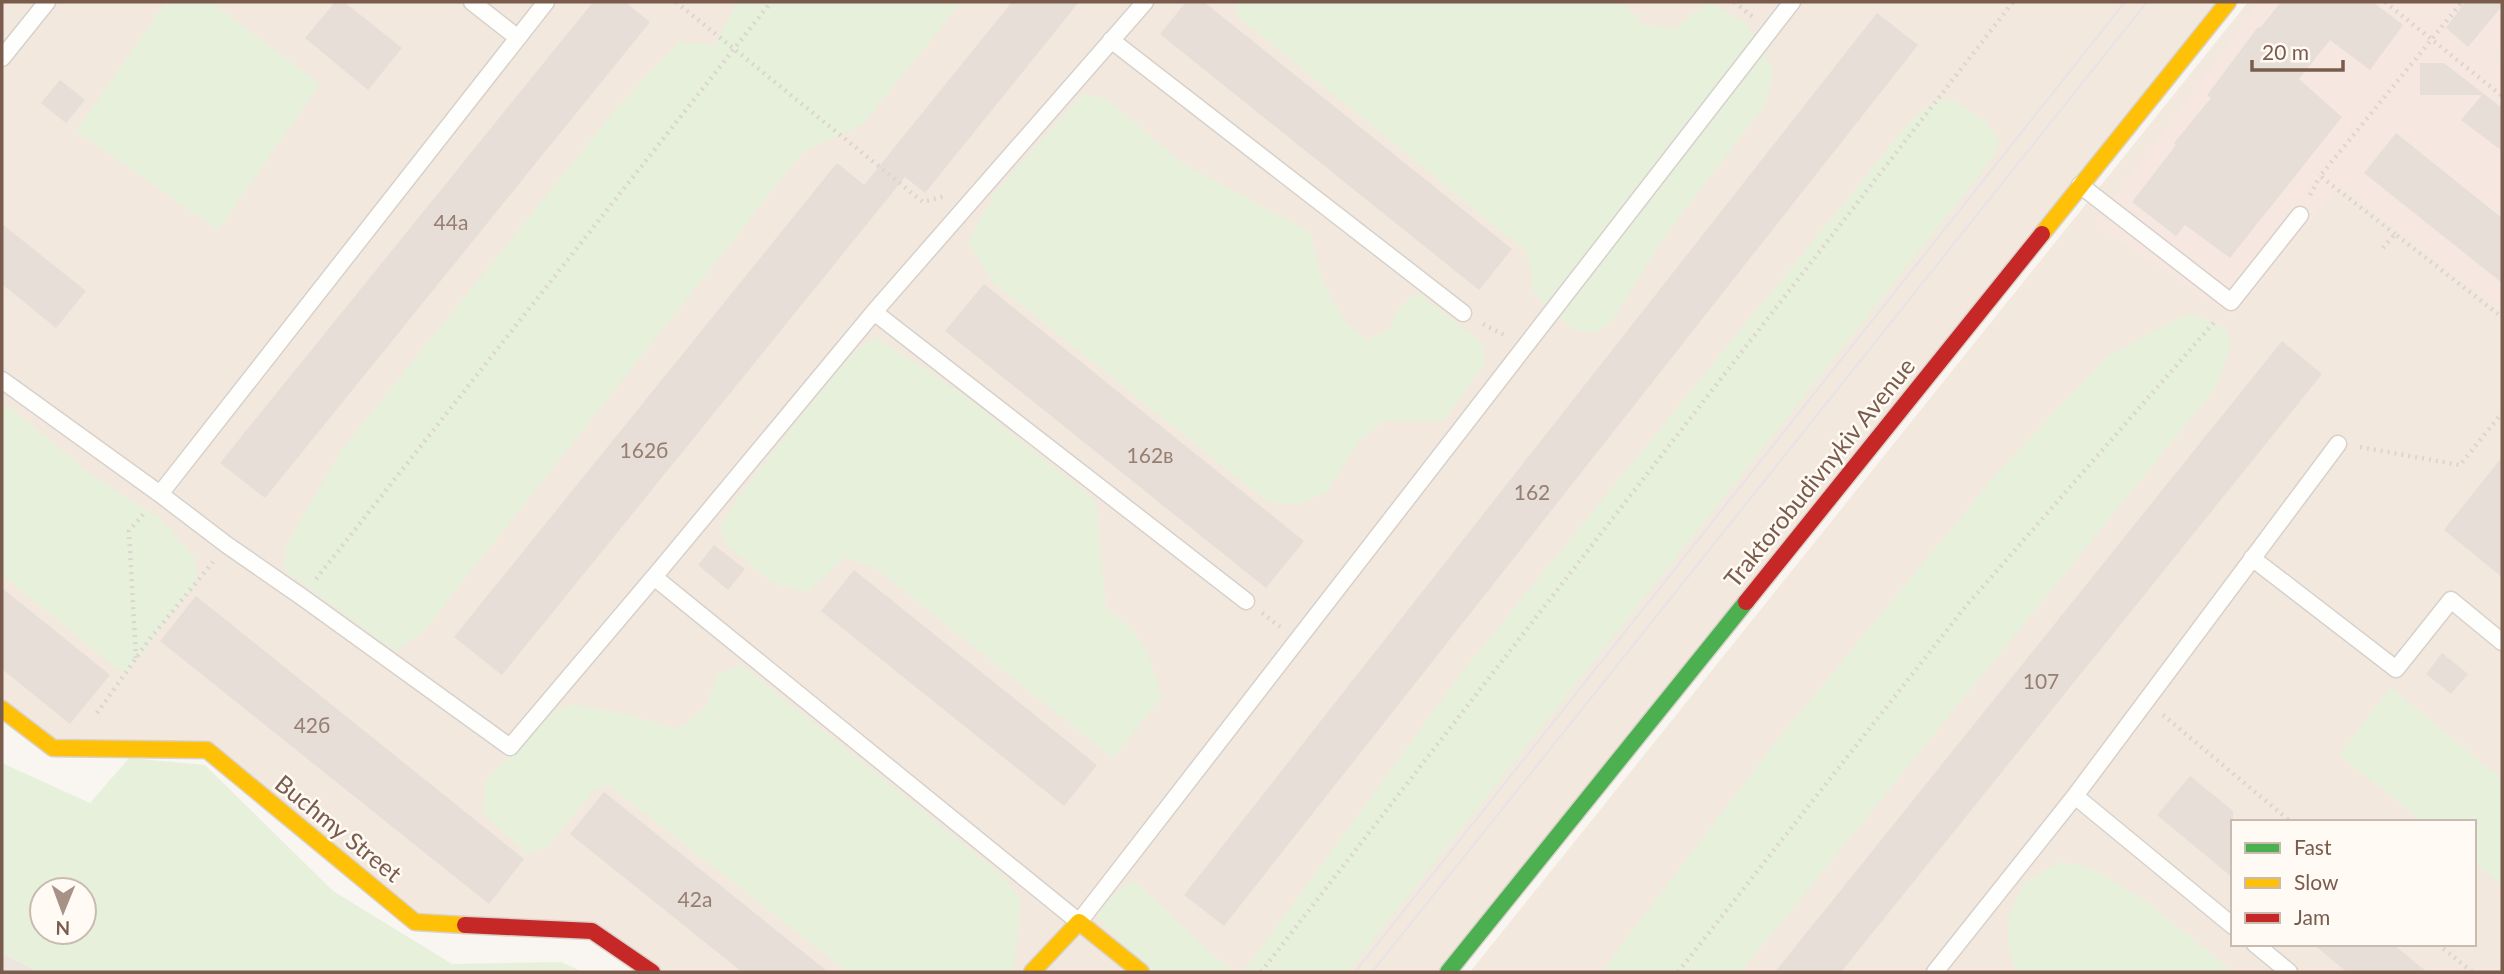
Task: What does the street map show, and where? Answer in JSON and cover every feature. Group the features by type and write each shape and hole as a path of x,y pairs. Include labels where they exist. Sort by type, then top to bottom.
{"street":[{"name":"Traktorobudivnykiv Avenue","path":"1448,972 2228,2"},
{"name":"Buchmy Street","path":"2,709 53,748 207,750 415,922 592,930 652,972"},
{"path":"1032,972 1079,922 1141,972"}],"lane":[{"path":"2,58 47,2"},
{"path":"472,2 518,38"},
{"path":"160,494 546,2"},
{"path":"2,380 510,747 874,312 1145,2"},
{"path":"654,577 1079,922 1792,2"},
{"path":"1111,40 1463,313"},
{"path":"2080,185 2231,302 2300,215"},
{"path":"874,312 1246,601"},
{"path":"1935,972 2075,796 2338,443"},
{"path":"2252,558 2396,669 2451,600 2502,642"},
{"path":"2075,796 2231,924"},
{"path":"2257,946 2289,972"}],"path":[{"path":"676,2 922,202 948,195"},
{"path":"302,597 771,2"},
{"path":"1261,972 2013,2"},
{"path":"2385,2 2502,96"},
{"path":"2462,2 2320,176 2502,317"},
{"path":"2383,248 2395,234"},
{"path":"1678,972 1966,606 2231,302"},
{"path":"1463,313 1525,347"},
{"path":"2338,443 2460,466 2502,413"},
{"path":"136,659 128,531 160,494"},
{"path":"94,717 198,581"},
{"path":"1246,601 1297,640"},
{"path":"2170,722 2289,820"},
{"path":"2440,946 2472,972"}],"shaded area":[{"path":"2,2 2221,2 1438,972 662,972 593,927 417,918 209,748 54,743 2,705"},
{"path":"2248,2 2502,2 2502,972 1470,972"},
{"path":"2260,2 2502,2 2502,48 2494,60 2502,68 2502,312 2340,184 2233,318 2095,223"},
{"path":"2,953 38,972 2,972"}],"green space":[{"path":"166,2 211,2 320,84 218,230 76,131"},
{"path":"737,2 962,2 862,125 803,152 424,631 395,651 285,571 285,547 340,452 614,111 679,42 715,45"},
{"path":"1236,2 1624,2 1642,24 1674,29 1709,2 1747,24 1773,69 1766,104 1665,236 1612,321 1596,333 1572,329 1534,293 1527,252 1236,15"},
{"path":"1083,93 1107,99 1182,163 1310,232 1322,280 1345,322 1368,340 1390,328 1399,307 1418,293 1483,344 1485,363 1444,421 1384,421 1357,444 1327,492 1298,505 1269,503 994,283 968,242 995,192"},
{"path":"1938,99 1956,102 1988,123 2000,143 1990,162 1348,972 1240,972 1246,968 1463,671 1912,119"},
{"path":"2195,314 2227,331 2232,344 2214,390 1741,972 1601,972 1778,739 1998,472 2107,357 2178,318"},
{"path":"875,337 960,392 1096,501 1106,608 1133,630 1149,655 1162,697 1113,758 878,570 846,557 806,593 771,582 728,546 719,528 741,493 851,354"},
{"path":"2,400 89,473 160,518 194,556 198,581 125,675 2,575"},
{"path":"741,664 1003,876 1021,900 1013,972 848,972 610,786 596,788 548,847 527,854 482,812 486,780 556,709 575,705 627,714 678,729 706,707 717,676"},
{"path":"2390,687 2502,779 2502,885 2476,865 2476,820 2420,820 2339,755"},
{"path":"129,758 205,765 333,891 452,964 561,962 583,972 38,972 2,953 2,763 90,803"},
{"path":"2059,862 2086,866 2139,896 2234,972 2016,972 2009,953 2008,919 2023,884"},
{"path":"1129,882 1137,883 1235,972 1150,972 1096,916 1104,904"}],"building":[{"path":"335,2 344,2 402,48 368,90 305,38"},
{"path":"593,2 625,2 650,22 265,498 220,463"},
{"path":"1012,2 1079,2 925,193 905,177 502,675 454,637 837,163 864,185"},
{"path":"1186,2 1204,2 1512,249 1479,290 1160,34"},
{"path":"2281,2 2373,2 2403,25 2370,70 2330,40 2299,79 2342,117 2230,258 2185,225 2176,236 2132,202 2176,145 2174,143 2211,98 2207,95 2258,27 2260,28"},
{"path":"2465,2 2502,2 2502,6 2468,47 2446,28"},
{"path":"1877,13 1918,45 1224,926 1184,895"},
{"path":"2420,63 2444,63 2502,108 2502,151 2461,120 2482,95 2420,95"},
{"path":"60,80 85,100 66,123 41,103"},
{"path":"2396,133 2502,218 2502,283 2364,173"},
{"path":"2,224 86,291 56,328 2,284"},
{"path":"984,284 1304,541 1266,588 945,331"},
{"path":"2282,341 2322,374 1841,972 1775,972"},
{"path":"2502,457 2502,577 2444,530"},
{"path":"714,545 745,569 728,590 698,565"},
{"path":"854,570 1097,765 1064,806 821,611"},
{"path":"2,588 110,675 70,724 2,669"},
{"path":"196,596 524,859 489,904 160,641"},
{"path":"2442,653 2468,674 2451,694 2426,674"},
{"path":"2190,776 2233,811 2231,876 2157,815"},
{"path":"604,792 828,972 742,972 570,834"},
{"path":"2315,946 2395,946 2427,972 2347,972"}],"tram line":[{"path":"1355,972 2125,2"},
{"path":"1372,972 2147,2"}],"traffic: fast":[{"path":"1448,972 1746,602"}],"traffic: slow":[{"path":"2042,234 2228,2"},
{"path":"2,709 53,748 207,750 415,922 465,925"},
{"path":"1032,972 1079,922 1141,972"}],"traffic: jam":[{"path":"1746,602 2042,234"},
{"path":"465,925 592,931 652,972"}]}
